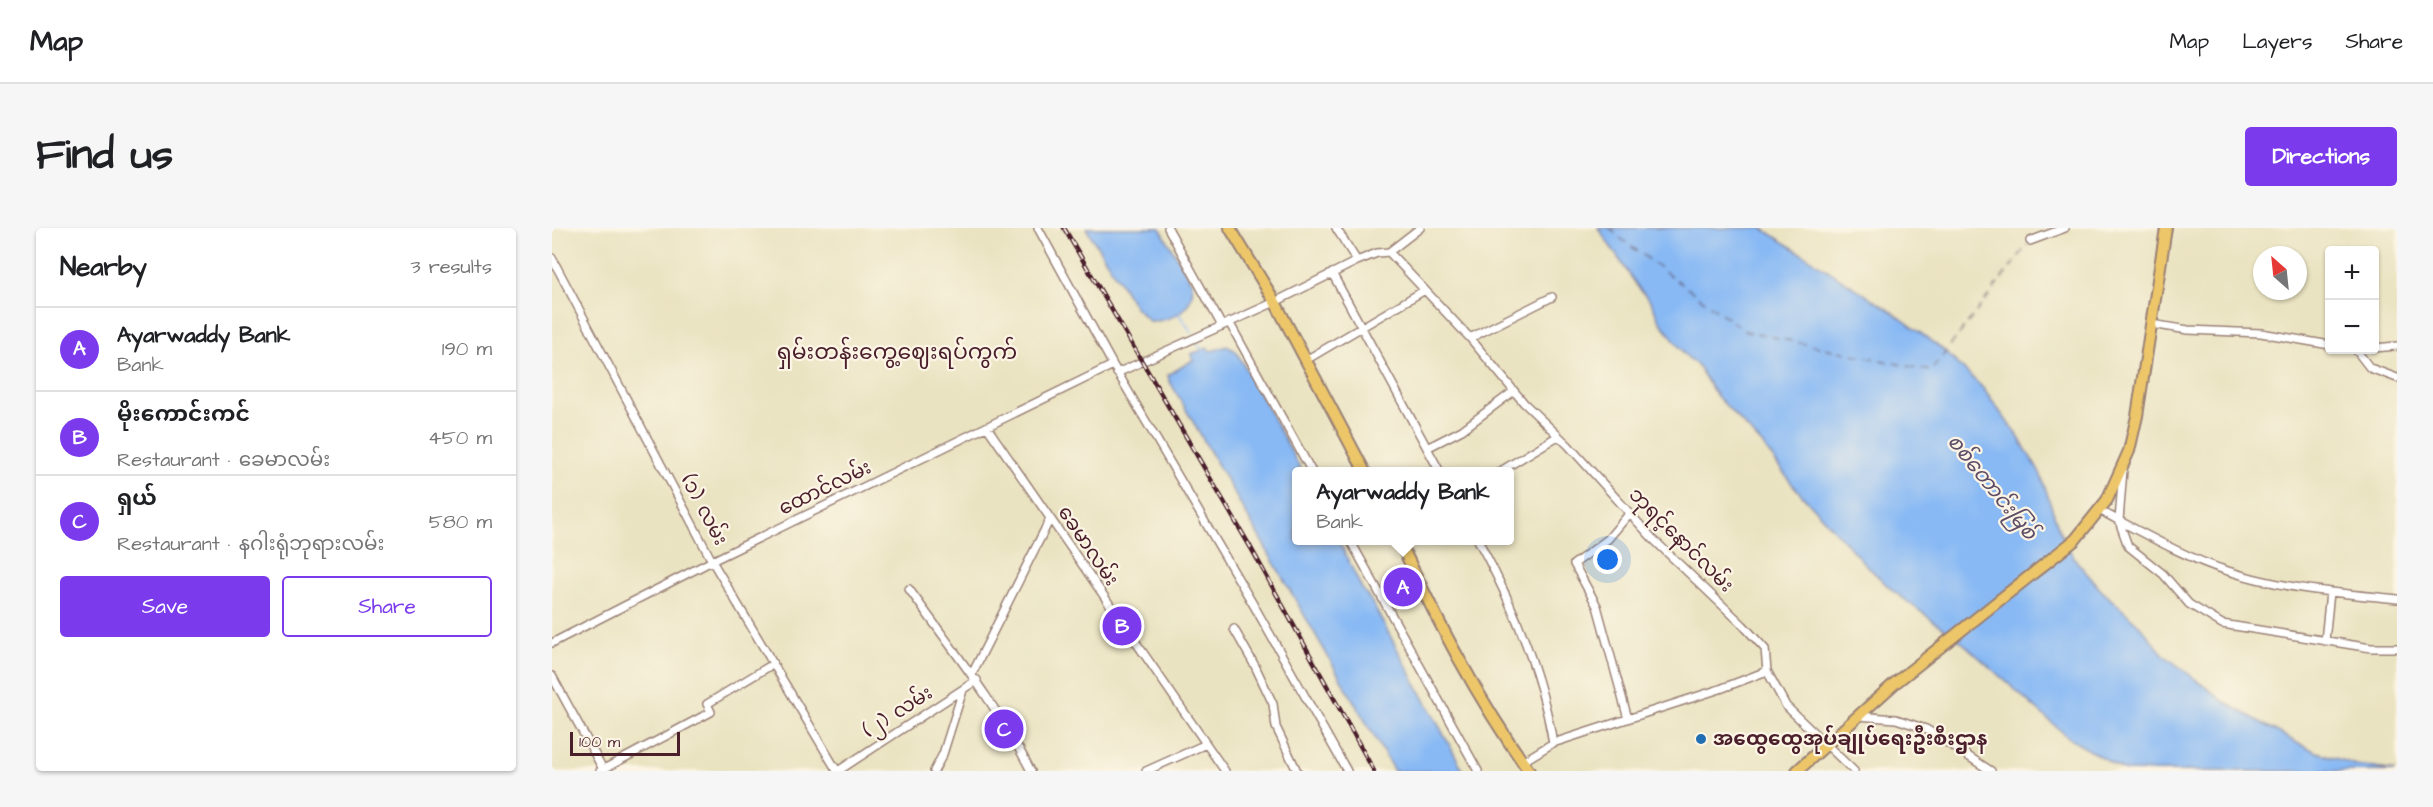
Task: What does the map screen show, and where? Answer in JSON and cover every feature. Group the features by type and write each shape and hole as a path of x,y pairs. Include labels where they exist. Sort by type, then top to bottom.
{"highway":[{"path":"1230,228 1275,302 1363,467"},
{"path":"1797,771 1895,683 2075,540 2107,500 2129,451 2138,416 2166,228"},
{"path":"1401,545 1469,680 1525,766"}],"street":[{"path":"1038,228 1117,373 1347,771"},
{"path":"1168,228 1310,467"},
{"path":"1336,228 1357,261"},
{"path":"1117,373 1275,302 1357,261 1389,252 1420,228"},
{"path":"2030,241 2065,228"},
{"name":"ဘုရင့်နောင်လမ်း","path":"1389,252 1629,514 1765,649 1767,671 1785,705 1854,771"},
{"name":"(၁) လမ်း","path":"552,258 712,561 838,771"},
{"path":"1332,273 1438,467"},
{"path":"1306,360 1425,290"},
{"path":"1470,338 1552,297"},
{"path":"2151,324 2188,330 2261,333 2325,344"},
{"path":"2379,348 2397,346"},
{"path":"2359,354 2370,368 2397,378"},
{"name":"ထောင်လမ်း","path":"552,643 712,561 1113,365"},
{"path":"1427,448 1462,430 1515,391"},
{"name":"ခေမာလမ်း","path":"987,427 1225,771"},
{"path":"1506,467 1558,436"},
{"path":"2124,464 2119,521 2128,546 2163,574 2189,604 2222,624 2371,648 2397,648"},
{"path":"2099,510 2228,571 2296,588 2397,599"},
{"path":"1628,719 1597,606 1574,564 1608,539 1629,514"},
{"path":"975,677 1050,519"},
{"path":"1353,545 1478,771"},
{"path":"1481,545 1503,588 1539,677 1553,743"},
{"path":"909,589 975,677 1010,731 1031,771"},
{"path":"2325,641 2330,592"},
{"path":"1234,628 1273,704 1276,727 1297,771"},
{"path":"552,676 602,770 711,712 706,704 773,664"},
{"path":"1525,766 1553,743 1720,689 1767,671"},
{"name":"(၂) လမ်း","path":"838,771 963,690 975,677"},
{"path":"934,771 943,754 963,690"},
{"path":"1857,716 1896,719 1926,729 1991,771"},
{"path":"1146,771 1206,744"}],"water":[{"path":"1086,228 1160,228 1192,283 1190,300 1186,306 1174,316 1149,321 1135,307"},
{"name":"စစ်တောင်းမြစ်","path":"1598,228 1762,228 1891,311 1941,348 1982,387 2019,438 2041,475 2059,530 2074,558 2100,589 2140,626 2164,655 2225,702 2297,743 2356,765 2395,771 2125,771 2070,739 1964,644 1892,590 1863,562 1793,485 1762,444 1716,395 1698,366 1685,355 1659,320 1651,302 1638,287"},
{"path":"1227,346 1236,351 1300,467 1292,467 1292,545 1341,545 1361,587 1371,601 1462,768 1461,771 1394,771 1169,380 1168,375 1193,360 1191,354 1207,348 1211,351"}],"waterway":[{"path":"1179,314 1192,333"},
{"path":"1196,341 1202,350"}],"ferry route":[{"path":"1610,228 1620,238 1745,331 1931,371 2029,243"}],"railway":[{"path":"1064,228 1251,548 1374,771"}],"place":[{"name":"Ayarwaddy Bank","path":"1403,587"},
{"name":"မိုးကောင်းကင်","path":"1122,626"},
{"name":"ရှယ်","path":"1004,729"},
{"name":"အထွေထွေအုပ်ချုပ်ရေးဦးစီးဌာန","path":"1701,739"}],"district":[{"name":"ရှမ်းတန်းကွေ့ဈေးရပ်ကွက်","path":"897,352"}]}
